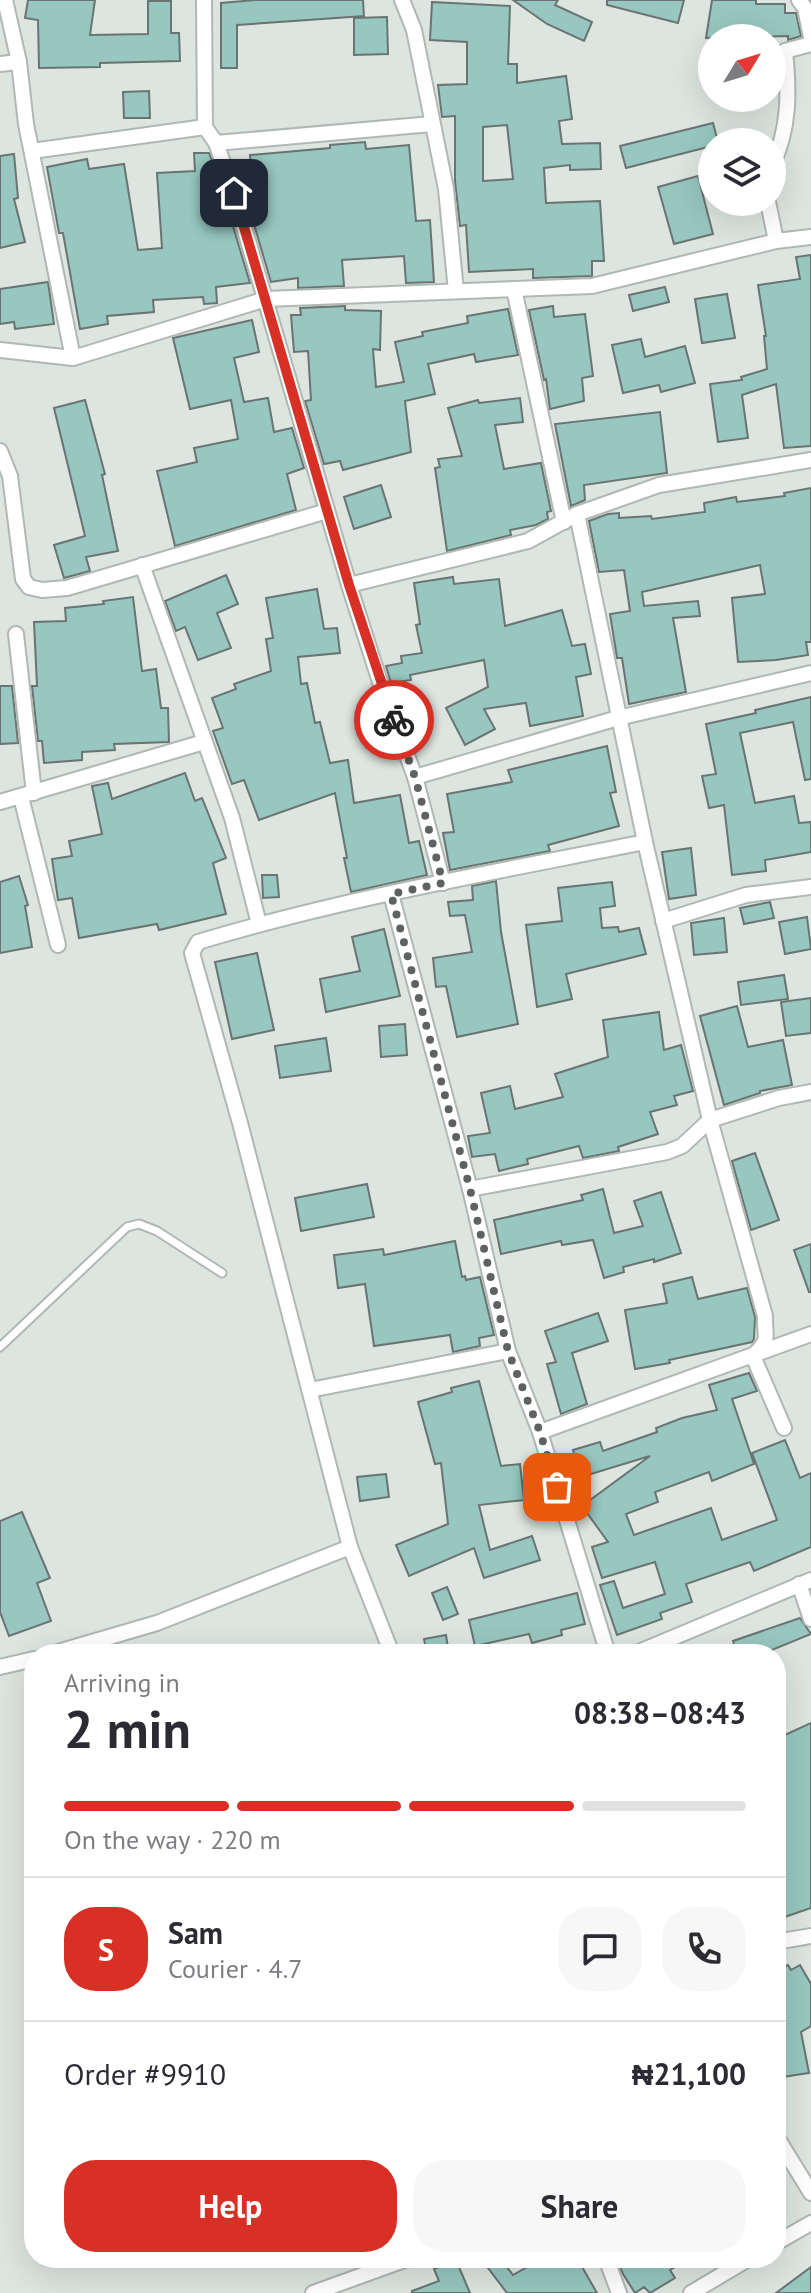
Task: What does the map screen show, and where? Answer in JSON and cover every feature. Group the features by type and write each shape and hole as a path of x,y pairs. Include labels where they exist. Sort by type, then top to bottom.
{"street":[{"path":"5,0 19,62 26,124 73,358"},
{"path":"204,0 205,127 216,143 234,193 349,585 415,777 443,883"},
{"path":"402,0 414,30 446,189 456,291"},
{"path":"799,0 805,8 811,37"},
{"path":"785,128 785,51 811,44"},
{"path":"0,64 19,62"},
{"path":"216,143 432,124"},
{"path":"32,151 205,127"},
{"path":"771,216 776,241"},
{"path":"0,350 73,358 266,299 592,286 776,241 811,237"},
{"path":"514,289 571,518 710,1120 765,1316 768,1336 753,1356"},
{"path":"0,451 10,476 23,579 29,587 42,590 67,588 327,511"},
{"path":"349,585 528,541 571,518 659,485 811,460"},
{"path":"142,565 232,818 259,924"},
{"path":"16,634 27,795 58,945"},
{"path":"415,777 618,718 811,673"},
{"path":"0,802 204,742"},
{"path":"388,1644 350,1547 240,1123 192,953 198,942 259,924 645,842"},
{"path":"663,921 746,895 811,887"},
{"path":"391,894 470,1189 508,1351 540,1432 605,1644"},
{"path":"470,1189 667,1152 682,1146 710,1120 779,1098 811,1092"},
{"path":"540,1432 811,1334"},
{"path":"310,1390 508,1351"},
{"path":"753,1356 784,1428"},
{"path":"85,1644 157,1623 350,1547"},
{"path":"658,1644 805,1582 811,1619"},
{"path":"0,1667 24,1661"},
{"path":"786,1940 811,1936"},
{"path":"786,2152 811,2193"},
{"path":"786,2237 811,2223"},
{"path":"313,2293 382,2268"},
{"path":"610,2268 619,2293"},
{"path":"691,2293 733,2268"}],"lane":[{"path":"0,1347 127,1227 139,1224 157,1231 222,1273"}],"building":[{"path":"28,0 95,0 90,35 148,34 148,1 171,1 171,33 179,33 180,61 39,68 38,20 25,18"},
{"path":"363,0 364,16 237,25 237,68 221,68 221,3"},
{"path":"513,0 558,0 555,5 592,22 584,41 547,24"},
{"path":"607,0 684,0 678,23 607,5"},
{"path":"712,0 756,0 756,4 785,4 785,13 796,13 801,36 788,40 786,24 708,24"},
{"path":"432,2 510,6 508,64 517,64 517,83 566,76 572,119 559,121 562,144 600,143 601,169 570,170 570,165 544,168 546,203 600,201 604,261 592,261 592,276 533,278 533,269 469,272 466,225 460,226 455,181 455,116 442,117 438,85 467,84 467,42 430,40","holes":["507,125 513,179 483,181 483,127"]},
{"path":"387,17 388,54 354,55 354,18"},
{"path":"149,91 150,118 124,118 123,92"},
{"path":"713,123 714,128 698,128 698,150 626,168 620,146"},
{"path":"365,142 366,149 409,145 416,221 430,220 434,282 406,283 404,256 342,260 344,286 298,288 298,278 271,282 253,221 250,155"},
{"path":"194,153 209,153 214,166 215,189 222,188 225,197 226,224 232,223 250,283 216,287 217,303 204,304 203,297 153,300 154,312 107,316 108,324 80,329 63,233 59,233 47,167 87,159 89,169 124,164 138,250 162,248 157,173 195,171"},
{"path":"14,154 18,198 14,199 25,242 0,248 0,156"},
{"path":"698,176 698,216 708,216 713,234 674,244 658,187"},
{"path":"811,255 811,446 784,448 776,384 742,395 748,438 718,442 710,384 742,380 741,377 767,369 766,336 758,285 800,279 796,257"},
{"path":"48,282 54,324 15,329 14,322 0,324 0,289"},
{"path":"665,287 669,302 633,311 629,295"},
{"path":"727,294 735,338 702,343 695,299"},
{"path":"345,306 345,310 381,311 380,350 373,349 376,387 404,382 395,342 423,336 422,332 468,323 467,316 508,309 518,355 476,362 474,354 428,364 435,394 405,401 411,452 343,470 340,461 324,464 305,401 311,400 308,351 294,352 291,315 301,315 300,308"},
{"path":"553,306 554,317 585,314 593,376 582,378 584,401 550,409 529,310"},
{"path":"252,320 259,352 234,358 244,402 268,398 274,432 292,428 304,468 287,474 296,510 175,546 157,471 197,462 194,448 238,439 231,400 190,409 173,338"},
{"path":"641,339 645,357 685,346 695,383 661,392 659,385 623,393 612,345"},
{"path":"520,398 523,422 495,425 504,469 541,463 551,511 547,512 548,519 536,525 510,530 511,535 447,551 435,468 440,467 438,459 462,456 448,408 478,400 479,403"},
{"path":"85,400 105,474 102,475 118,551 86,557 90,571 64,578 54,545 85,536 54,408"},
{"path":"660,412 667,473 584,485 585,500 571,506 555,424"},
{"path":"381,485 391,517 354,529 344,497"},
{"path":"811,488 811,642 806,642 808,655 738,662 732,598 765,594 760,565 642,592 644,606 698,601 700,616 673,618 686,692 629,704 622,658 617,658 610,614 630,611 624,570 599,572 589,521 619,513 619,518 651,516 652,519 705,512 704,503 736,497 737,502 785,496 784,493"},
{"path":"226,575 238,604 217,613 231,648 198,660 185,627 176,631 165,601"},
{"path":"453,577 454,584 499,579 505,626 562,610 572,646 585,644 591,674 576,677 583,716 530,726 526,703 484,709 495,729 465,745 446,708 488,687 484,660 410,675 411,680 391,683 386,666 402,663 401,656 422,653 416,625 420,624 414,583"},
{"path":"317,589 324,629 337,628 340,653 298,657 301,684 307,683 315,723 320,722 330,763 348,760 354,803 400,795 409,843 419,841 427,875 351,892 335,793 259,820 244,780 232,784 213,731 223,728 212,698 236,689 234,684 271,671 266,639 273,638 266,598"},
{"path":"133,597 142,671 156,669 161,708 168,708 169,742 114,744 115,750 82,752 82,760 44,763 42,741 38,741 32,686 37,686 34,622 66,621 65,608"},
{"path":"0,686 12,686 18,743 0,744"},
{"path":"811,697 811,779 805,780 793,722 740,733 755,803 794,796 799,823 811,822 811,852 765,860 766,871 732,875 724,805 709,808 702,776 716,774 706,724"},
{"path":"607,746 616,792 610,793 619,826 548,845 550,851 450,870 443,833 454,832 447,794 512,782 508,770"},
{"path":"185,773 195,801 202,798 226,858 213,863 226,914 159,930 157,924 79,938 72,898 58,900 52,859 72,856 69,841 102,834 92,786 108,783 112,799"},
{"path":"691,848 696,895 669,899 662,852"},
{"path":"262,875 277,875 279,897 263,898"},
{"path":"19,876 28,905 25,906 32,947 0,953 0,882"},
{"path":"496,881 501,932 518,1024 457,1037 446,986 436,987 433,958 472,952 465,915 450,916 448,902 473,900 472,886"},
{"path":"612,882 615,906 600,908 602,928 618,927 619,932 639,928 646,954 566,974 572,999 537,1007 526,925 562,921 558,888"},
{"path":"770,902 774,918 744,924 740,908"},
{"path":"807,917 811,949 785,954 779,922"},
{"path":"724,918 727,952 694,955 691,923"},
{"path":"384,929 400,996 326,1012 320,979 360,971 352,937"},
{"path":"257,953 274,1030 232,1039 215,962"},
{"path":"784,975 788,999 741,1005 738,982"},
{"path":"811,998 811,1033 786,1036 781,1002"},
{"path":"737,1006 748,1047 783,1040 792,1085 760,1091 724,1105 700,1016"},
{"path":"659,1012 664,1050 681,1045 693,1091 674,1096 677,1105 650,1112 658,1134 618,1147 619,1151 583,1158 579,1146 527,1159 528,1164 499,1171 495,1154 472,1157 468,1136 490,1133 481,1093 510,1086 515,1109 563,1097 555,1074 608,1057 603,1020"},
{"path":"405,1024 407,1055 381,1057 379,1026"},
{"path":"326,1038 331,1071 280,1078 275,1046"},
{"path":"755,1153 779,1220 751,1230 732,1161"},
{"path":"367,1184 374,1217 301,1231 295,1198"},
{"path":"603,1189 614,1233 643,1226 634,1201 661,1192 681,1253 654,1262 654,1259 623,1267 624,1272 604,1278 593,1240 562,1245 561,1241 501,1254 494,1220 583,1200 581,1195"},
{"path":"455,1241 462,1277 465,1276 466,1280 480,1277 494,1335 479,1338 480,1346 453,1352 450,1335 374,1346 365,1284 338,1288 334,1255 383,1249 384,1255"},
{"path":"811,1244 811,1292 809,1292 794,1250"},
{"path":"692,1277 698,1299 747,1288 755,1317 754,1339 752,1342 669,1360 670,1363 635,1369 625,1310 667,1303 663,1284"},
{"path":"598,1313 608,1341 572,1353 587,1404 561,1414 547,1364 556,1362 545,1331"},
{"path":"749,1373 757,1391 732,1399 754,1464 712,1481 709,1472 655,1492 658,1502 626,1514 634,1535 711,1508 722,1540 777,1520 752,1453 785,1440 800,1478 811,1473 811,1547 754,1571 750,1562 686,1584 692,1602 660,1613 662,1619 617,1635 600,1585 614,1581 623,1608 665,1594 655,1562 602,1578 592,1547 608,1542 582,1506 650,1456 581,1477 573,1450 600,1442 603,1451 657,1432 656,1428 682,1418 717,1410 709,1385"},
{"path":"479,1381 501,1466 520,1464 524,1500 479,1505 490,1550 532,1536 540,1560 484,1578 474,1548 409,1576 396,1545 448,1524 441,1463 435,1464 418,1402 452,1392 451,1388"},
{"path":"386,1474 389,1497 360,1501 357,1477"},
{"path":"22,1512 50,1578 37,1583 51,1621 9,1636 0,1612 0,1521"},
{"path":"447,1587 458,1614 443,1620 432,1593"},
{"path":"577,1593 585,1624 561,1630 562,1635 532,1643 529,1634 475,1644 469,1620"},
{"path":"800,1618 811,1634 786,1644 734,1644 733,1641"},
{"path":"446,1635 447,1644 425,1644 424,1639"},
{"path":"811,1723 811,1908 786,1917 786,1734"},
{"path":"800,1965 811,1984 811,2026 801,2032 809,2073 786,2076 786,1966 791,1970"},
{"path":"811,2267 811,2293 776,2293"},
{"path":"459,2268 470,2293 412,2293 439,2281 434,2269"},
{"path":"488,2268 508,2268 513,2275 525,2268 583,2268 597,2293 507,2293"},
{"path":"620,2268 674,2268 670,2270 675,2278 650,2293 644,2287 635,2293"}],"way so far":[{"path":"394,720 415,777 443,883 391,894 470,1189 508,1351 540,1432 557,1487"}],"route":[{"path":"234,193 349,585 394,720"}]}
